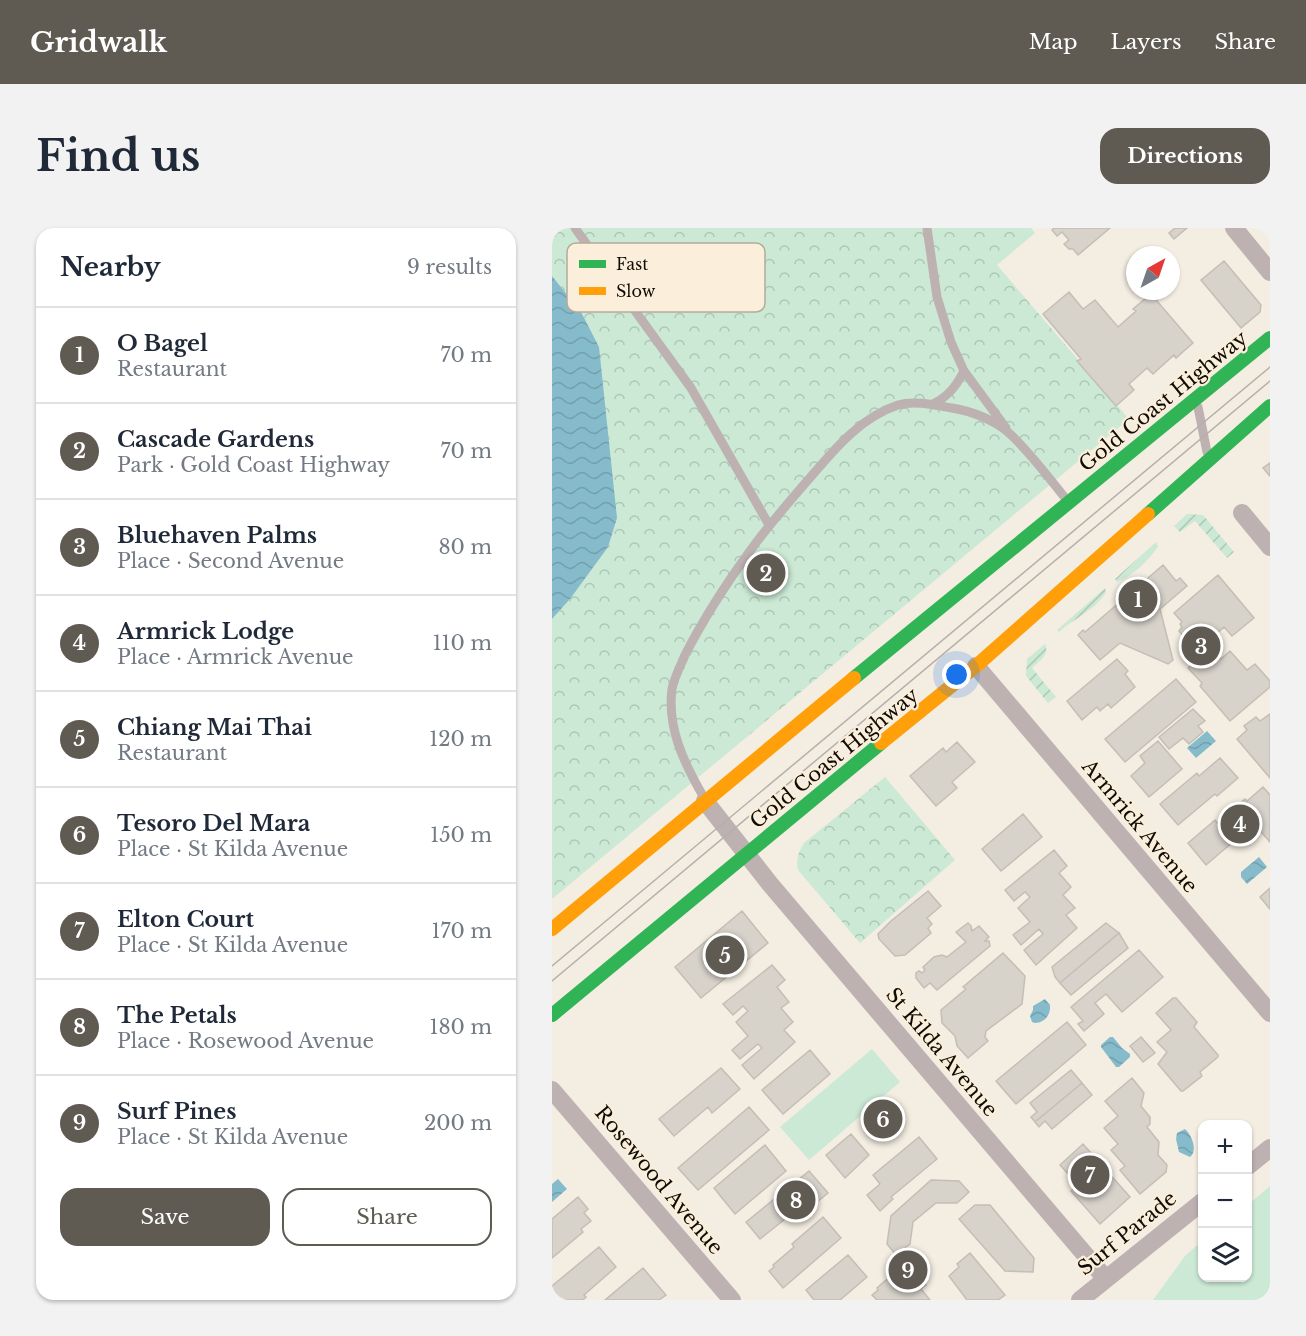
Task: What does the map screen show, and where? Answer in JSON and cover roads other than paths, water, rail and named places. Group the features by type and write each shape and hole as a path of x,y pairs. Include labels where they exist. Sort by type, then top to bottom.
{"highway":[{"name":"Gold Coast Highway","path":"552,929 1270,338"},
{"name":"Gold Coast Highway","path":"552,1015 976,666 1270,406"}],"street":[{"path":"1234,228 1270,272"},
{"path":"1242,513 1270,547"},
{"name":"Armrick Avenue","path":"976,666 1270,1014"},
{"name":"St Kilda Avenue","path":"705,801 746,854 1105,1278"},
{"name":"Rosewood Avenue","path":"552,1090 732,1300"},
{"path":"1252,1163 1270,1148"},
{"name":"Surf Parade","path":"1080,1300 1198,1206"}],"lane":[{"path":"575,228 586,243"},
{"path":"927,228 937,297 951,342 964,371 1009,432 1069,503"},
{"path":"636,312 691,388 769,525"},
{"path":"933,404 945,398 964,371"},
{"path":"1197,399 1209,459"},
{"path":"705,801 683,760 677,743 673,722 672,688 681,664 710,609 769,525 839,445 859,426 875,415 899,405 933,404 962,409 981,416 1009,432"}],"water":[{"path":"552,276 567,295 567,312 581,312 599,347 617,518 608,547 570,599 552,619"},
{"path":"1207,731 1216,741 1196,758 1187,748"},
{"path":"1259,857 1267,867 1247,884 1241,877 1241,872"},
{"path":"1045,999 1050,1005 1048,1015 1042,1021 1032,1022 1030,1016 1033,1006"},
{"path":"1110,1037 1113,1037 1130,1054 1130,1057 1119,1067 1116,1067 1101,1047"},
{"path":"1185,1129 1193,1143 1194,1151 1190,1157 1179,1152 1176,1139 1177,1133"},
{"path":"558,1179 567,1189 552,1202 552,1184"}],"tram line":[{"path":"552,966 1270,367"},
{"path":"552,981 1270,381"}],"place":[{"name":"Cascade Gardens","path":"766,573"},
{"name":"O Bagel","path":"1138,599"},
{"name":"Bluehaven Palms","path":"1201,646"},
{"name":"Armrick Lodge","path":"1240,824"},
{"name":"Chiang Mai Thai","path":"725,955"},
{"name":"Tesoro Del Mara","path":"883,1119"},
{"name":"Elton Court","path":"1090,1175"},
{"name":"The Petals","path":"796,1200"},
{"name":"Surf Pines","path":"908,1270"}]}
